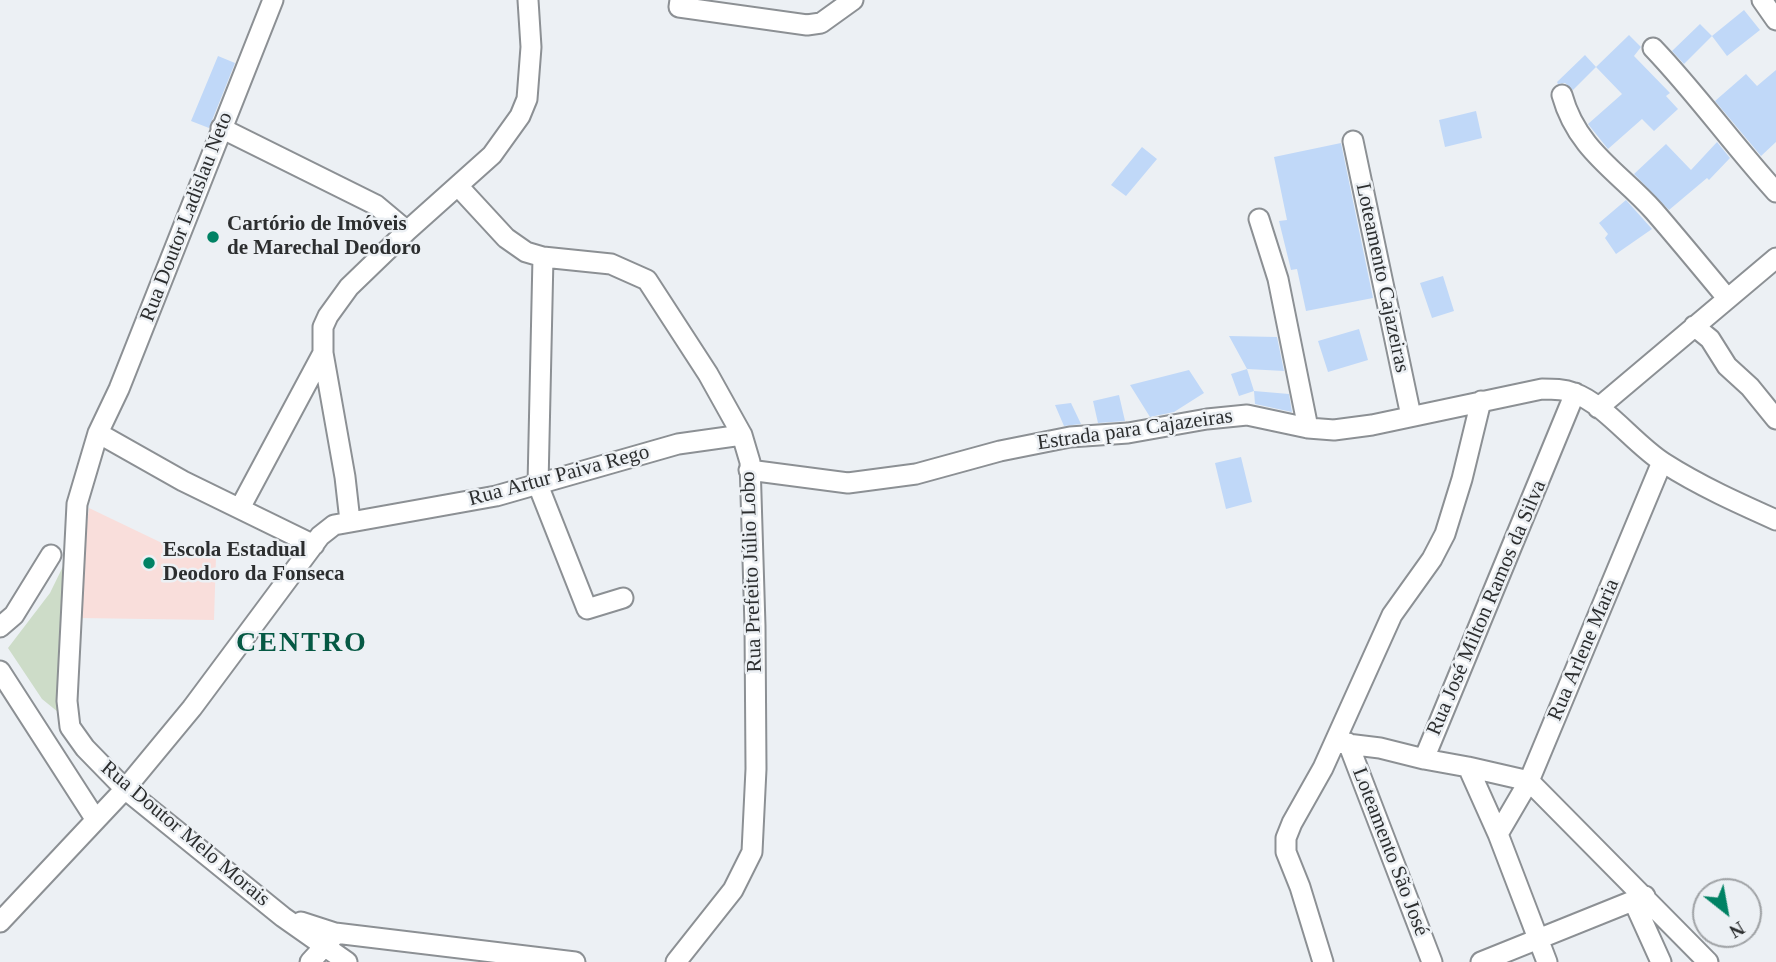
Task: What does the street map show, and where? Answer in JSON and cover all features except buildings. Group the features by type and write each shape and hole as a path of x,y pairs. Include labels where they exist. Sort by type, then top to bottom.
{"street":[{"name":"Rua Doutor Ladislau Neto","path":"77,504 98,432 119,389 273,0"},
{"path":"3,912 125,789 192,708 320,536 342,523 345,477 323,353 323,327 349,287 492,155 520,116 527,99 531,47 528,0"},
{"path":"680,0 679,7 807,25 821,23 853,0"},
{"path":"1762,0 1776,20"},
{"path":"1653,48 1687,84 1727,136 1776,192"},
{"path":"1562,95 1566,110 1588,145 1616,177 1653,210 1727,298"},
{"path":"221,128 376,205 407,231"},
{"name":"Loteamento Cajazeiras","path":"1353,141 1411,416"},
{"name":"Rua Prefeito Júlio Lobo","path":"458,186 506,238 526,252 542,257 611,264 647,280 708,374 742,435 750,462 756,769 752,852 733,890 676,962"},
{"path":"1259,219 1281,292 1308,428"},
{"path":"542,257 538,485 586,609 623,598"},
{"path":"1598,408 1727,298 1775,262"},
{"path":"1694,326 1710,339 1727,366 1750,387 1776,419"},
{"path":"240,508 323,353"},
{"name":"Estrada para Cajazeiras","path":"749,470 848,483 916,474 1035,442 1070,437 1128,433 1247,415 1308,428 1346,428 1372,425 1542,389 1575,393 1598,408 1662,462 1717,493 1776,520"},
{"name":"Rua José Milton Ramos da Silva","path":"1529,781 1424,759 1575,393"},
{"path":"1323,962 1285,844 1292,822 1341,743 1392,615 1432,559 1445,534 1481,401"},
{"path":"98,432 183,481 314,545"},
{"name":"Rua Artur Paiva Rego","path":"342,523 496,496 678,443 742,435"},
{"name":"Rua Arlene Maria","path":"1498,834 1529,781 1662,462"},
{"name":"Rua Doutor Melo Morais","path":"77,504 67,701 70,727 85,748 125,789 283,917 330,940 348,962"},
{"path":"0,627 14,615 51,555"},
{"path":"0,671 96,820"},
{"path":"1341,743 1424,759"},
{"name":"Loteamento São José","path":"1341,743 1432,962"},
{"path":"1468,767 1498,834 1547,962"},
{"path":"1529,781 1639,898 1708,962"},
{"path":"1482,962 1639,898"},
{"path":"1639,898 1661,962"},
{"path":"310,962 330,940 575,962"}],"shaded area":[{"name":"Escola Estadual Deodoro da Fonseca","path":"89,508 187,555 216,556 214,620 79,618 81,571"}],"green space":[{"path":"72,548 74,725 42,699 8,648 50,593"}],"place":[{"name":"Cartório de Imóveis de Marechal Deodoro","path":"213,237"},
{"name":"Escola Estadual Deodoro da Fonseca","path":"149,563"}],"district":[{"name":"CENTRO","path":"302,644"}]}
